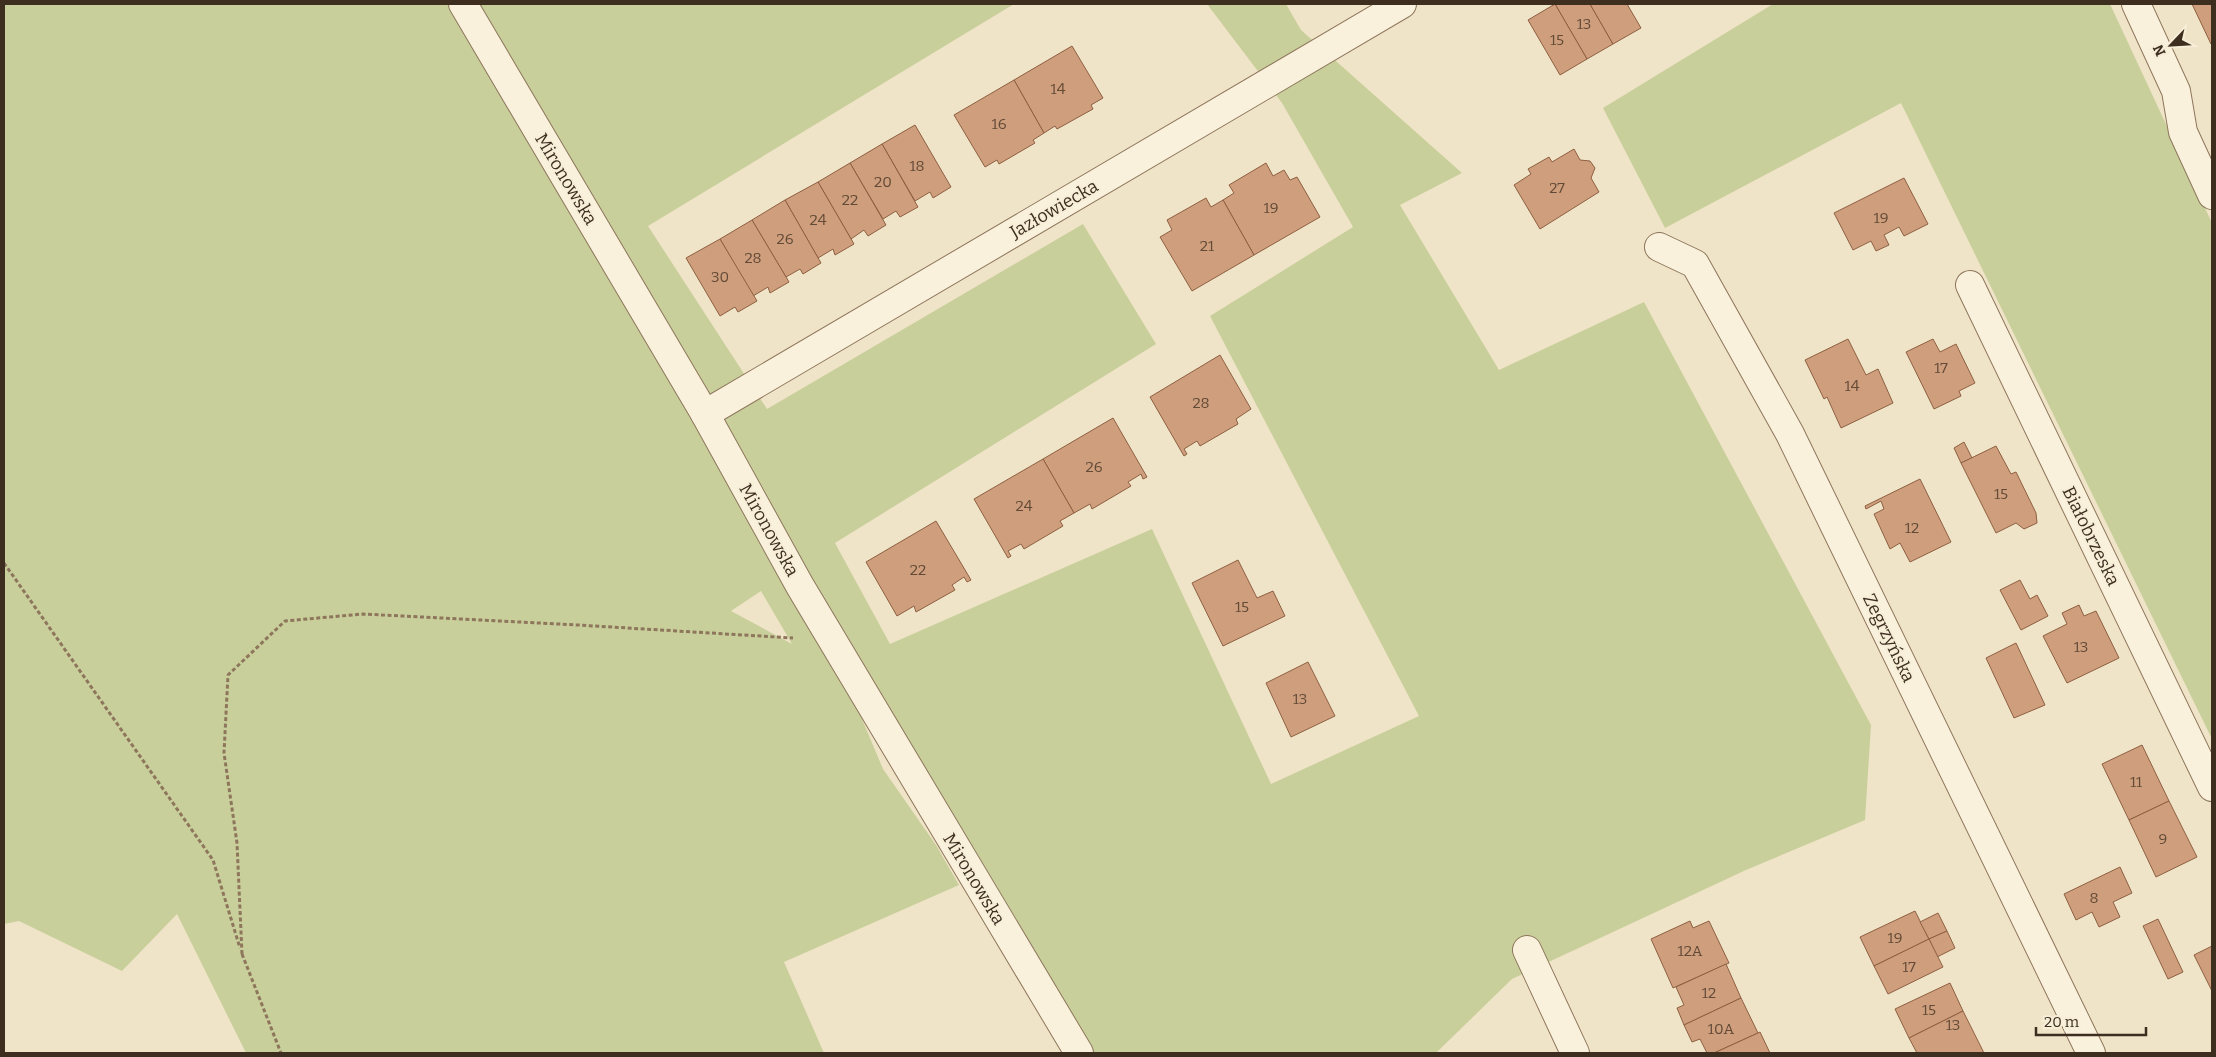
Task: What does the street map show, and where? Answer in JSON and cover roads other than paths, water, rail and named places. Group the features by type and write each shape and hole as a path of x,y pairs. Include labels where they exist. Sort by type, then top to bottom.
{"street":[{"name":"Mironowska","path":"463,4 705,414 800,586 1079,1053"},
{"name":"Jazłowiecka","path":"705,414 1402,4"},
{"path":"2136,4 2176,91 2182,132 2212,195"},
{"name":"Zegrzyńska","path":"1659,247 1695,264 1790,434 2091,1053"},
{"name":"Białobrzeska","path":"1970,285 2212,787"},
{"path":"1527,950 1575,1053"}]}
